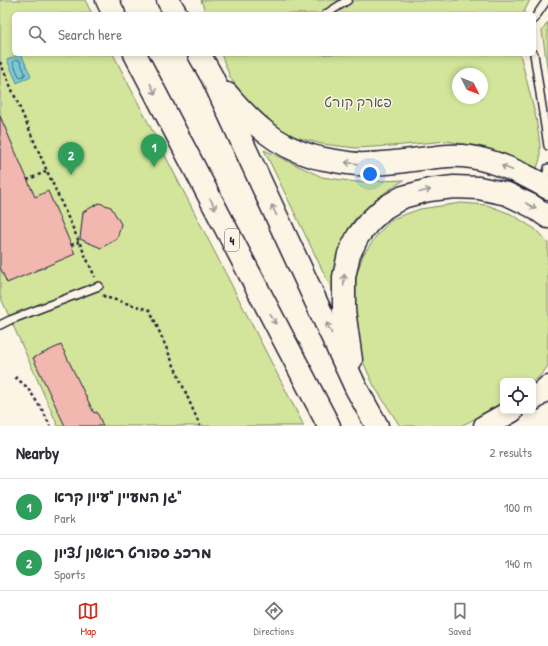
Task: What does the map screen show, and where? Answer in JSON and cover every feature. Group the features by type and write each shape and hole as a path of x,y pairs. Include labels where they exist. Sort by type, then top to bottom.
{"main road":[{"path":"107,0 113,12"},
{"path":"168,0 175,12"},
{"name":"4","path":"136,56 329,426"},
{"path":"200,56 212,77 356,388 377,426"},
{"path":"212,77 251,121 283,145 311,156 337,162 364,164 393,163 449,156 474,157 546,180"},
{"path":"356,388 349,354 344,310 344,277 349,254 358,236 369,222 384,208 403,197 429,190 454,187 479,188 507,194 532,206 548,217"},
{"path":"485,426 507,414"}],"lane":[{"path":"329,12 348,0"},
{"path":"536,16 547,0"},
{"path":"534,56 548,146"},
{"path":"0,325 100,286"}],"path":[{"path":"0,62 104,297 150,310 200,426"},
{"path":"27,180 47,171"},
{"path":"71,245 79,242"},
{"path":"15,377 28,388 44,413 50,426"}],"green space":[{"path":"0,0 85,0 91,12 12,12 12,56 114,56 304,426 58,426 0,296"},
{"path":"201,0 530,0 524,12 205,12"},
{"path":"548,22 548,73 542,31"},
{"name":"פארק קורט","path":"222,56 520,56 536,118 540,145 540,159 536,171 505,155 479,147 447,141 356,148 322,144 292,136 268,121 252,106 231,79"},
{"path":"264,150 322,177 356,182 404,180 387,191 353,221 339,254 334,294"},
{"path":"461,203 487,205 511,214 535,229 548,243 548,366 536,379 536,378 500,378 500,405 461,426 400,426 374,386 360,355 355,325 356,276 363,255 377,235 392,219 420,209"}],"water":[{"path":"16,56 22,56 31,76 17,83 7,60"}],"building":[{"path":"0,116 35,197 48,191 75,254 7,283 0,267"},
{"path":"99,203 111,207 121,224 117,239 101,248 80,239 83,212"},
{"path":"61,345 94,413 97,412 103,426 65,426 33,358"}],"place":[{"name":"גן המעיין \"עיון קרא\"","path":"154,167"},
{"name":"מרכז ספורט ראשון לציון","path":"71,175"}]}
